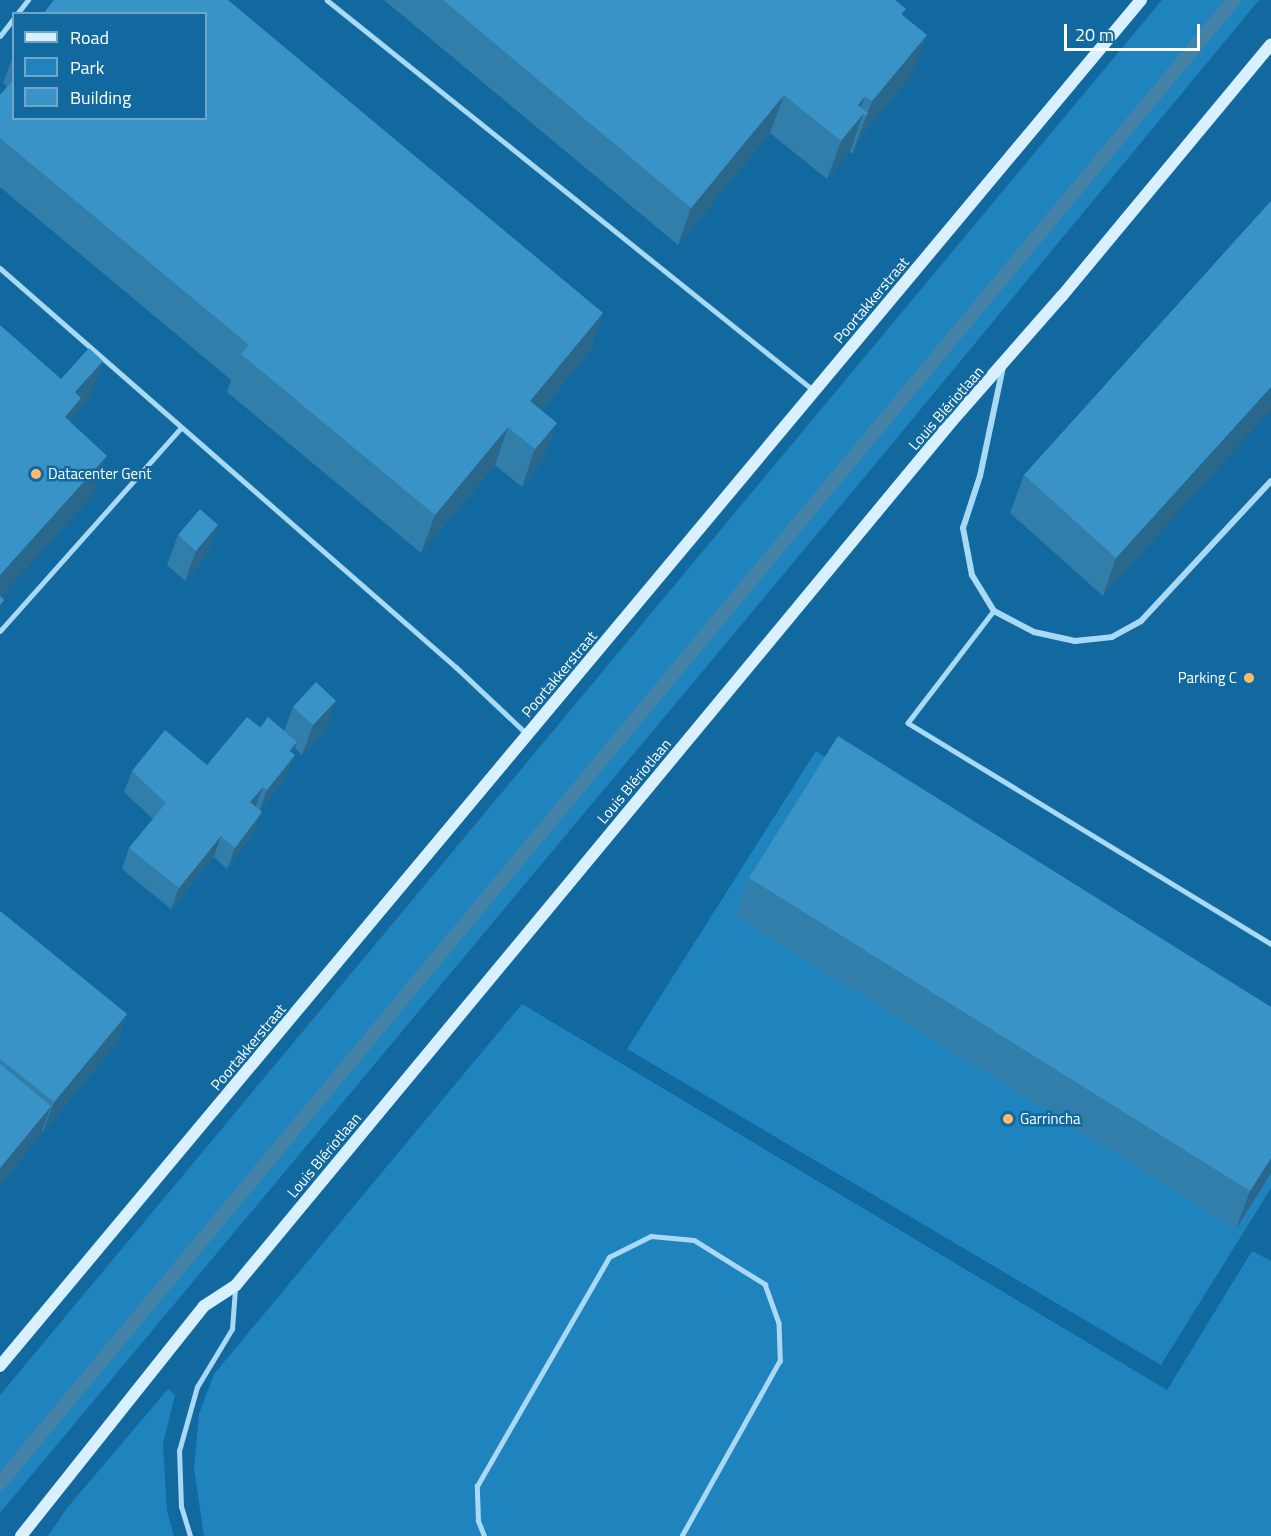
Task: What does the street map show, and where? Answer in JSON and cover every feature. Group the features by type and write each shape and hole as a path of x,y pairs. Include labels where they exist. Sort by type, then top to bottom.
{"street":[{"name":"Poortakkerstraat","path":"0,1366 1141,0"},
{"name":"Louis Blériotlaan","path":"21,1536 204,1306 236,1285 937,440 1004,365 1271,44"},
{"path":"1004,365 980,476 963,528 972,575 994,611 1034,632 1075,641 1112,637 1141,621 1271,481"}],"lane":[{"path":"19,12 28,0"},
{"path":"327,0 814,391"},
{"path":"0,36 12,21"},
{"path":"0,268 456,668 528,735"},
{"path":"0,631 181,428"},
{"path":"994,611 908,723 1271,944"},
{"path":"484,1536 478,1521 477,1486 609,1257 651,1236 694,1239 765,1284 779,1323 780,1361 682,1536"},
{"path":"190,1536 181,1507 179,1450 197,1386 232,1329 236,1285"}],"green space":[{"path":"1162,0 1259,0 843,503 0,1513 0,1395"},
{"name":"Garrincha","path":"816,751 1271,1032 1271,1188 1161,1365 627,1049"},
{"path":"522,1004 1167,1390 1252,1251 1271,1261 1271,1536 204,1536 194,1469 199,1414 214,1374"},
{"path":"168,1389 175,1395 163,1444 167,1511 174,1536 48,1536 67,1508"}],"building":[{"path":"54,0 228,0 603,313 530,401 557,423 535,449 508,427 435,515 241,354 249,345 0,138 0,95 12,81 12,120 207,120 207,12 45,12"},
{"path":"443,0 895,0 906,9 901,14 927,35 872,101 865,96 858,105 868,113 866,116 863,114 841,141 784,95 691,208"},
{"path":"1271,201 1271,387 1116,558 1024,475"},
{"name":"Datacenter Gent","path":"0,325 61,379 89,348 103,361 75,392 81,398 65,417 107,456 0,575"},
{"path":"200,509 218,525 196,551 178,535"},
{"path":"316,682 336,701 313,725 293,707"},
{"path":"247,717 295,755 267,790 263,787 250,802 262,812 235,848 221,836 179,888 129,848 166,803 132,771 165,730 207,765"},
{"path":"268,717 297,742 289,751 260,728"},
{"path":"838,736 1271,1007 1271,1158 1250,1191 749,878"},
{"path":"0,911 127,1014 54,1102 0,1059"},
{"path":"0,1064 51,1106 0,1168"}],"waterway":[{"path":"0,1483 1234,0"}],"place":[{"name":"Datacenter Gent","path":"36,474"},
{"name":"Parking C","path":"1249,678"},
{"name":"Garrincha","path":"1008,1119"}]}
